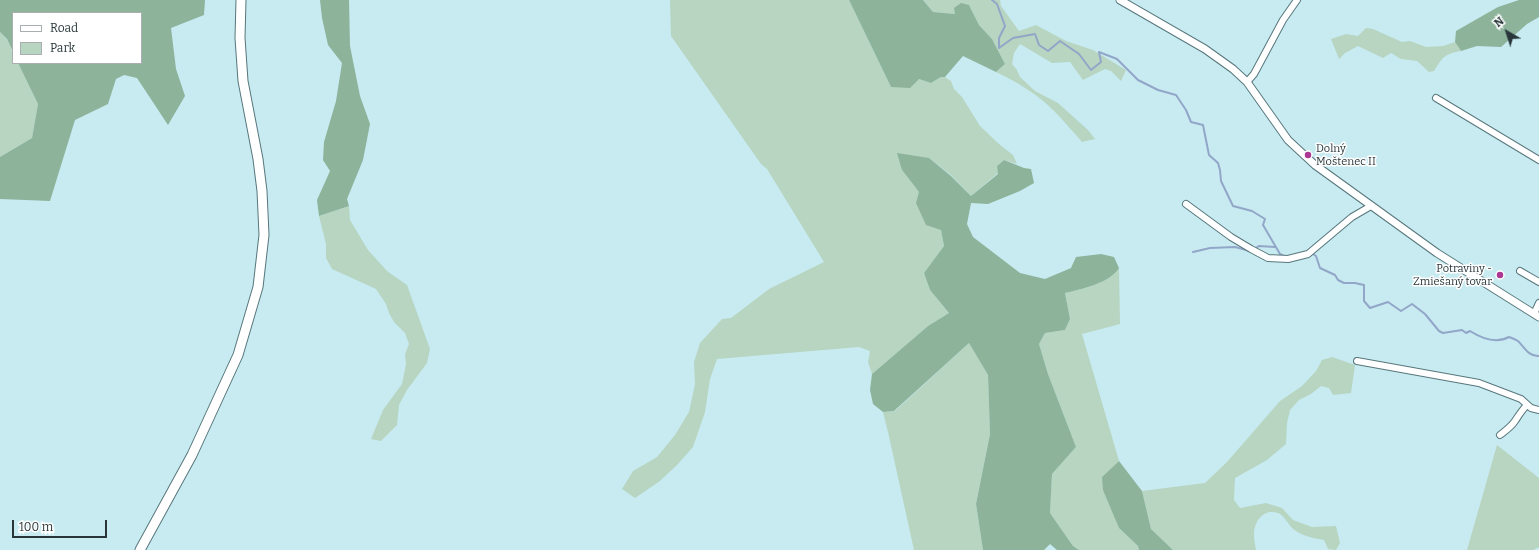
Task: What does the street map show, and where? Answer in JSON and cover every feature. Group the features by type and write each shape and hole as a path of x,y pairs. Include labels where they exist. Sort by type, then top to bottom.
{"main road":[{"path":"140,550 192,455 238,355 258,287 264,235 262,192 258,159 243,81 240,38 241,0"}],"street":[{"path":"1120,0 1212,54 1233,69 1247,82 1275,123 1293,145 1315,165 1371,206 1437,253 1536,315 1539,303"},
{"path":"1247,82 1254,74 1283,20 1297,0"},
{"path":"1436,98 1539,160"},
{"path":"1186,204 1231,237 1252,250 1268,258 1288,260 1310,253 1352,217 1371,206"},
{"path":"1520,271 1539,282"},
{"path":"1357,361 1479,383 1520,399 1531,408 1539,410"},
{"path":"1500,435 1511,426 1520,412 1527,405"}],"green space":[{"path":"0,0 205,0 204,15 171,28 176,69 185,96 168,125 137,78 124,75 116,79 108,104 75,120 50,201 0,199 0,157 32,138 38,104 18,64 142,64 142,12 12,12 12,50 7,39 0,32"},
{"path":"320,0 349,0 350,46 360,96 370,124 363,160 347,199 349,206 319,216 317,200 330,171 323,160 324,142 336,101 342,63 328,45"},
{"path":"670,0 849,0 891,87 919,79 931,83 941,77 945,77 951,81 954,89 962,97 980,126 1013,155 1017,164 1004,160 997,166 998,173 971,196 951,175 929,158 902,170 919,192 941,230 944,246 924,273 930,290 949,313 928,326 872,374 868,362 870,351 859,347 717,359 710,379 705,412 693,447 660,481 635,498 622,489 633,471 657,457 675,435 689,412 695,384 694,362 700,343 722,319 731,318 769,289 824,262 767,169 761,164 671,36"},
{"path":"849,0 923,0 933,12 955,14 954,8 961,3 969,5 979,25 992,39 1005,64 996,72 963,56 945,77 941,77 931,83 919,79 910,88 891,87"},
{"path":"923,0 1000,0 1001,6 1019,31 1036,25 1066,41 1093,50 1126,70 1121,81 1111,71 1105,69 1083,80 1070,62 1052,63 1020,44 1014,53 1012,64 1020,77 1035,91 1058,103 1088,130 1095,139 1082,142 1058,115 1042,100 1020,85 996,72 1005,64 992,39 979,25 969,5 955,14 933,12"},
{"path":"1519,0 1539,0 1539,17 1527,24 1501,47 1477,46 1461,51 1455,42 1456,31 1498,7"},
{"path":"1366,28 1373,29 1402,42 1410,41 1426,47 1443,46 1455,42 1461,51 1447,55 1442,59 1434,71 1429,72 1417,61 1401,59 1391,53 1383,58 1358,46 1345,53 1339,59 1331,39 1346,34 1358,36"},
{"path":"0,32 10,46 12,64 18,64 38,104 32,138 0,157"},
{"path":"897,153 929,158 951,176 971,196 998,174 997,166 1004,160 1024,168 1031,169 1034,183 1020,191 988,204 971,203 967,224 973,237 1020,273 1045,279 1071,268 1076,257 1101,254 1114,257 1119,268 1109,278 1095,285 1065,293 1070,319 1065,330 1045,333 1039,344 1048,374 1076,447 1052,474 1050,513 1073,546 1079,550 1057,550 1050,544 1044,550 983,550 976,504 990,434 988,375 969,343 894,411 883,412 873,404 870,390 872,374 928,326 949,313 930,290 924,273 944,246 941,230 926,225 916,203 919,192 902,170"},
{"path":"349,206 350,220 368,250 387,271 407,285 430,349 427,363 407,390 399,405 397,425 381,441 371,439 383,410 402,384 406,364 405,354 409,344 405,333 394,322 386,304 376,289 332,269 326,258 326,244 319,216"},
{"path":"1119,268 1120,324 1082,334 1119,461 1102,477 1119,528 1138,546 1139,550 1079,550 1073,546 1050,513 1052,474 1076,447 1048,374 1039,344 1045,333 1065,330 1070,319 1065,293 1095,285 1109,278"},
{"path":"969,343 988,375 990,434 976,504 983,550 914,550 883,412 895,411"},
{"path":"1332,357 1355,365 1351,393 1333,395 1329,388 1321,386 1311,394 1299,400 1290,410 1287,423 1286,444 1267,460 1235,478 1234,500 1240,508 1266,503 1282,508 1293,520 1312,527 1336,526 1340,543 1336,550 1328,549 1324,540 1299,533 1292,528 1280,514 1270,512 1261,516 1256,524 1254,541 1256,550 1173,550 1151,529 1142,491 1205,483 1227,462 1280,401 1302,386 1316,371 1322,360"},
{"path":"1497,445 1539,478 1539,547 1533,550 1467,550"},
{"path":"1119,461 1142,491 1151,529 1173,550 1139,550 1138,546 1119,528 1103,490 1102,477"}],"waterway":[{"path":"992,0 997,4 1005,26 999,38 999,48 1013,38 1035,34 1039,45 1048,51 1060,41 1079,54 1091,70 1101,62 1099,52 1117,59 1138,80 1158,90 1176,95 1186,110 1191,122 1203,125 1209,155 1218,163 1221,181 1233,206 1252,211 1265,219 1263,225 1280,254 1286,257"},
{"path":"1254,249 1259,246 1275,247"},
{"path":"1193,252 1210,248 1235,247 1250,251"},
{"path":"1311,254 1316,256 1320,268 1335,275 1338,280 1344,283 1364,285 1364,301 1370,308 1388,302 1401,311 1412,304 1425,314 1439,331 1443,333 1462,330 1466,333 1470,331 1484,338 1494,340 1509,337 1518,341 1532,355 1539,356"}],"place":[{"name":"Dolný Moštenec II","path":"1308,155"},
{"name":"Potraviny - Zmiešaný tovar","path":"1500,275"}]}
